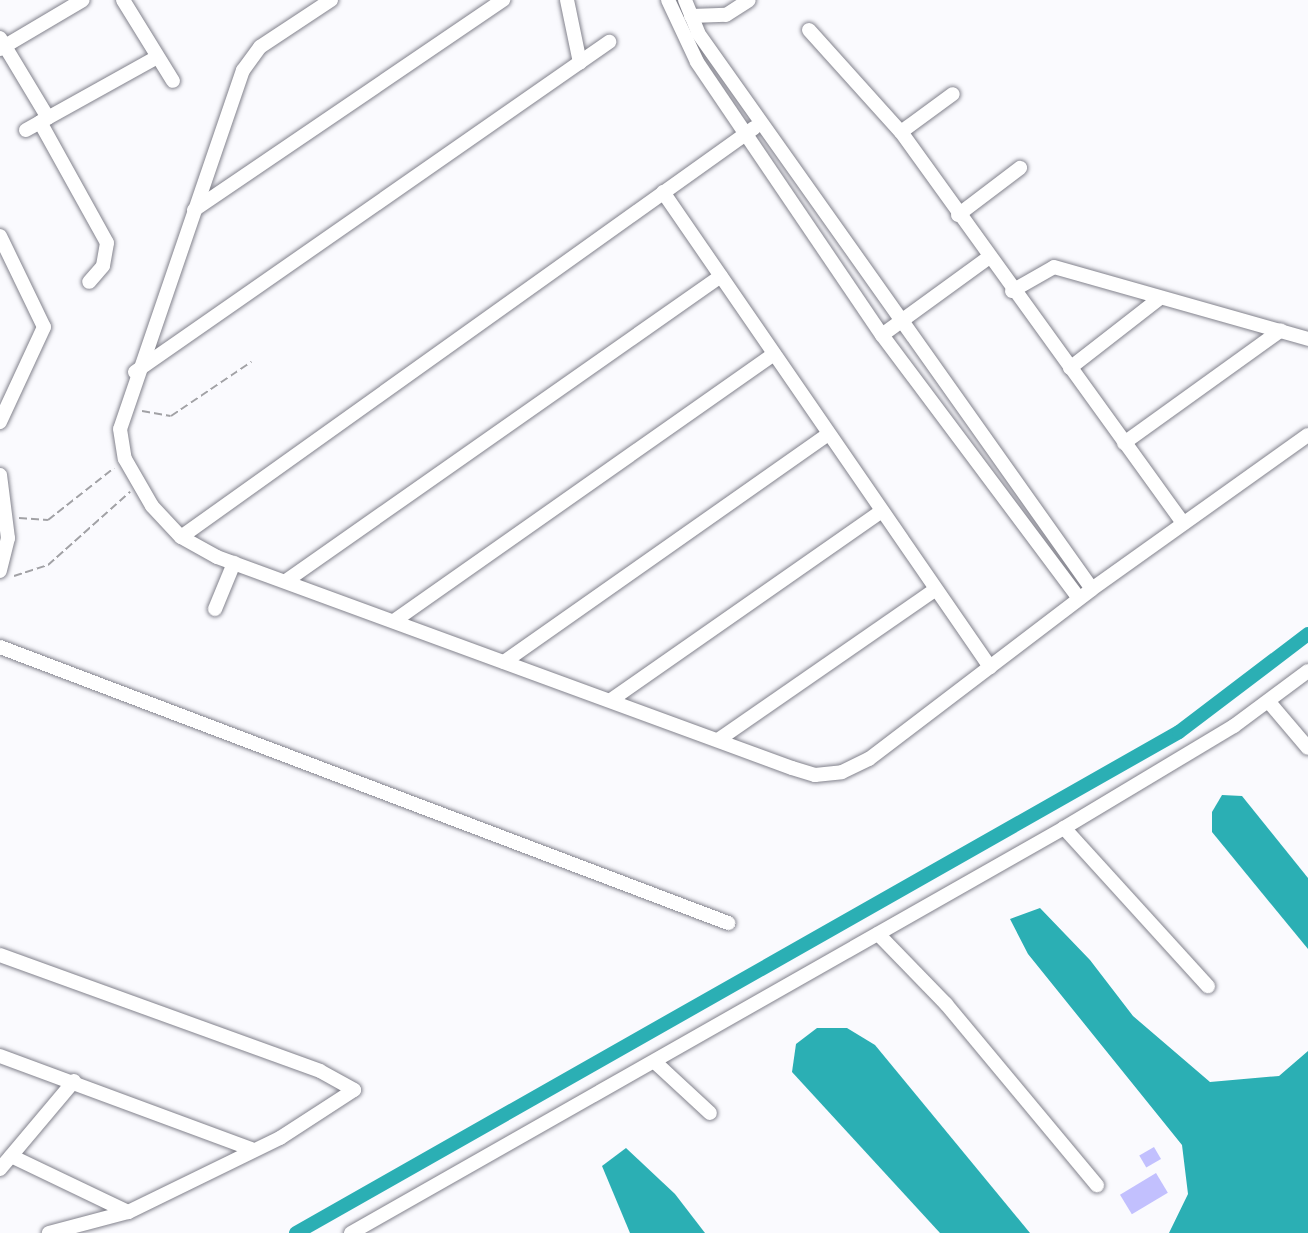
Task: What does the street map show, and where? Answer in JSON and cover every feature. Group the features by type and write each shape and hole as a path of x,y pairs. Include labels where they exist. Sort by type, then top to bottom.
{"street":[{"path":"83,0 2,44 107,243 103,266 89,282"},
{"path":"123,0 173,81"},
{"path":"331,0 249,58 135,372 120,429 125,459 137,486 181,537 234,563 815,775 842,772 869,759 1079,598 1308,435"},
{"path":"194,210 503,0"},
{"path":"567,0 580,63"},
{"path":"668,0 697,62 749,132 882,335 1079,598"},
{"path":"685,0 691,16 900,322 1092,589"},
{"path":"691,16 726,15 749,0"},
{"path":"809,30 901,132 988,258 1183,523"},
{"path":"135,372 609,42"},
{"path":"26,130 157,57"},
{"path":"901,132 953,94"},
{"path":"181,537 763,123"},
{"path":"958,215 1020,168"},
{"path":"663,192 771,356 990,667"},
{"path":"0,236 44,327 0,422"},
{"path":"882,335 988,258"},
{"path":"1012,291 1054,267 1308,339"},
{"path":"286,581 721,276"},
{"path":"1070,368 1160,298"},
{"path":"1124,443 1281,330"},
{"path":"394,621 771,356"},
{"path":"504,662 827,435"},
{"path":"0,475 8,538 6,574"},
{"path":"611,700 880,512"},
{"path":"215,609 234,563"},
{"path":"718,740 935,590"},
{"path":"0,647 728,923"},
{"path":"351,1233 657,1064 1064,828 1269,702 1308,671"},
{"path":"1269,702 1308,748"},
{"path":"1064,828 1208,986"},
{"path":"878,934 946,1004 1097,1185"},
{"path":"0,955 352,1087 353,1094 338,1106 128,1212 49,1233"},
{"path":"0,1056 251,1149"},
{"path":"657,1064 710,1113"},
{"path":"0,1169 74,1081"},
{"path":"11,1156 128,1212"}],"path":[{"path":"125,407 171,416 251,362"},
{"path":"6,517 48,520 125,459"},
{"path":"6,574 48,565 137,486"}],"water":[{"path":"1222,795 1242,796 1308,878 1308,949 1212,832 1212,812"},
{"path":"1040,908 1090,960 1133,1016 1210,1082 1279,1076 1308,1051 1308,1233 1169,1233 1188,1194 1182,1145 1028,954 1010,919"},
{"path":"817,1028 847,1028 875,1045 1030,1233 940,1233 792,1072 796,1044"},
{"path":"626,1148 675,1194 705,1233 630,1233 602,1166"}],"building":[{"path":"1154,1147 1161,1159 1146,1168 1139,1156"},
{"path":"1156,1173 1168,1193 1132,1214 1120,1195"}],"waterway":[{"path":"296,1233 1179,732 1308,634"}]}
